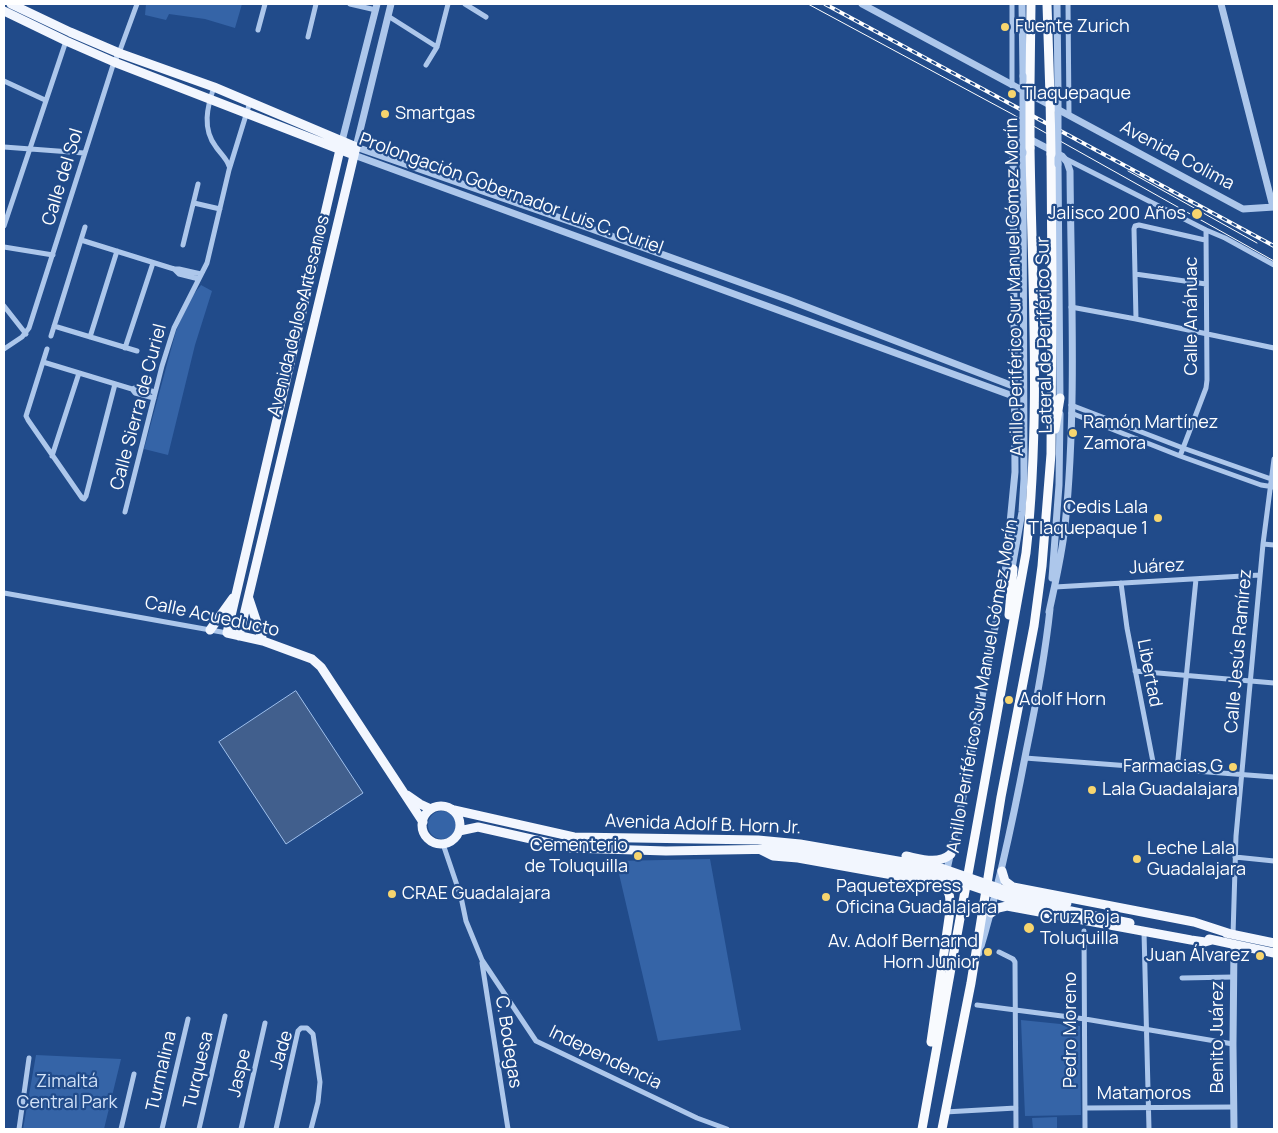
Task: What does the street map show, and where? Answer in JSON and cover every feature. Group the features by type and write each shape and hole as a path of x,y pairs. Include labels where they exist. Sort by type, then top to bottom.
{"highway":[{"name":"Anillo Periférico Sur Manuel Gómez Morín","path":"922,1129 1026,553 1031,505 1036,359 1026,150 1030,85 1031,4"},
{"name":"Anillo Periférico Sur Manuel Gómez Morín","path":"942,1129 970,983 1001,797 1034,626 1043,557 1051,454 1051,154 1054,94 1047,4"},
{"path":"1051,454 1060,398"},
{"path":"1004,670 1013,569"},
{"path":"930,1083 931,1041 950,911 950,895 948,888 943,884"}],"main road":[{"name":"Prolongación Gobernador Luis C. Curiel","path":"11,4 120,53 250,102 355,151"},
{"name":"Prolongación Gobernador Luis C. Curiel","path":"4,11 114,62 341,145"},
{"name":"Avenida de los Artesanos","path":"227,633 341,145"},
{"name":"Avenida de los Artesanos","path":"239,636 355,151"},
{"path":"274,429 287,432"},
{"path":"257,503 269,507"},
{"path":"210,630 236,594"},
{"path":"248,598 263,642"},
{"name":"Calle Acueducto","path":"227,633 263,642 312,659 321,667 422,822"},
{"name":"Calle Acueducto","path":"402,792 420,804 431,808"},
{"path":"442,806 454,810 460,820 459,831 453,840 443,844 427,838 422,822 431,808 442,806"},
{"name":"Avenida Adolf B. Horn Jr.","path":"454,810 574,837 758,844 914,867 1016,900 1232,934 1274,943"},
{"name":"Avenida Adolf B. Horn Jr.","path":"459,831 478,827 572,848 666,851 758,844"},
{"path":"943,884 798,858 773,856 758,844 775,836 930,860 942,860 951,854"},
{"path":"926,880 932,870 930,860"},
{"path":"1002,872 1008,884 1029,890 1194,922 1232,934"},
{"path":"1026,910 1019,904 1018,897 1023,892 1029,890"},
{"path":"1055,915 1059,896"},
{"path":"991,913 1002,906 1191,940 1205,942 1212,940"},
{"name":"Avenida Adolf B. Horn Jr.","path":"1067,907 1274,953"}],"street":[{"name":"Calle del Sol","path":"26,334 114,62 120,53 137,4"},
{"path":"258,30 265,4"},
{"path":"308,37 316,4"},
{"path":"350,4 377,7"},
{"name":"Avenida de los Artesanos","path":"355,151 390,4"},
{"path":"426,65 437,47 448,4"},
{"path":"465,4 486,17"},
{"name":"Avenida Colima","path":"862,4 1243,209 1274,207"},
{"path":"1012,4 1012,86"},
{"name":"Lateral de Periférico Sur","path":"997,617 1013,569 1022,512 1024,479 1026,150 1022,76 1022,4"},
{"name":"Lateral de Periférico Sur","path":"1050,612 1059,485 1058,164 1054,94 1057,4"},
{"path":"1068,4 1069,116"},
{"path":"1221,4 1274,207"},
{"name":"Avenida de los Artesanos","path":"341,145 377,7"},
{"path":"388,16 437,47"},
{"path":"4,226 66,41"},
{"path":"4,81 46,100"},
{"path":"214,87 207,114 207,130 214,145 228,161 229,170"},
{"name":"Calle Sierra de Curiel","path":"125,512 174,328 207,263 229,170 250,102"},
{"path":"943,884 951,854 1005,574 1015,472 1016,429 1013,396 1013,149 1016,142 1024,136 1225,238 1274,265"},
{"path":"4,147 84,153"},
{"name":"Prolongación Gobernador Luis C. Curiel","path":"355,151 590,228 771,294 1013,386"},
{"name":"Prolongación Gobernador Luis C. Curiel","path":"355,151 1013,396"},
{"path":"970,983 1002,872 1045,656 1050,612 1065,528 1071,414 1070,171 1067,162 1062,156"},
{"path":"184,245 198,184"},
{"path":"194,203 220,209"},
{"path":"51,336 86,226"},
{"path":"1136,319 1135,226 1205,240"},
{"name":"Calle Anáhuac","path":"1180,456 1206,388 1206,230"},
{"path":"81,240 174,269 178,274 200,277"},
{"path":"4,247 53,255"},
{"path":"90,337 117,251"},
{"path":"125,348 153,263"},
{"path":"1135,274 1206,284"},
{"path":"4,306 26,334 4,349"},
{"path":"1071,307 1274,348"},
{"path":"54,326 136,351"},
{"path":"46,349 26,416 52,456 84,499 115,384"},
{"path":"43,362 132,389 135,393 155,395"},
{"path":"52,456 79,373"},
{"path":"1071,405 1273,480"},
{"path":"1071,414 1221,471 1273,487"},
{"name":"Calle Jesús Ramírez","path":"1232,934 1235,857 1250,681 1260,575 1273,487 1274,459"},
{"path":"1221,471 1224,463"},
{"path":"1264,544 1274,545"},
{"name":"Juárez","path":"1055,587 1260,575"},
{"path":"1177,769 1196,579"},
{"name":"Libertad","path":"1121,583 1135,672 1154,767"},
{"name":"Calle Acueducto","path":"4,594 227,633"},
{"path":"1135,672 1274,682"},
{"path":"1025,758 1274,777"},
{"name":"Independencia","path":"443,844 461,897 466,922 482,960 536,1041 697,1118 727,1129"},
{"path":"1235,857 1274,861"},
{"name":"Pedro Moreno","path":"1084,931 1085,1129"},
{"path":"1144,932 1148,1129"},
{"name":"Benito Juárez","path":"1234,944 1234,1129"},
{"path":"999,952 1015,961 1017,1010 1016,1129"},
{"name":"C. Bodegas","path":"482,960 508,1129"},
{"path":"1182,978 1233,977"},
{"path":"977,1005 1085,1019 1233,1044"},
{"name":"Turquesa","path":"199,1129 225,1016"},
{"name":"Turmalina","path":"162,1129 188,1019"},
{"name":"Jaspe","path":"241,1129 265,1024"},
{"name":"Jade","path":"276,1129 298,1031 301,1028 307,1028 313,1034 320,1082 318,1102 311,1129"},
{"path":"19,1129 29,1058"},
{"path":"121,1129 134,1074"},
{"name":"Matamoros","path":"1085,1108 1233,1107"},
{"path":"945,1112 1016,1108"}],"green space":[{"path":"146,4 242,4 235,28 205,19 169,14 166,20 145,15"},
{"path":"201,285 212,291 195,345 168,455 144,449 176,331 189,300"},
{"path":"442,811 452,815 456,825 452,835 442,839 432,835 428,825 432,815"},
{"path":"710,859 741,1030 658,1041 616,861"},
{"path":"1021,1020 1080,1026 1081,1115 1025,1116"},
{"name":"Zimaltá Central Park","path":"36,1055 121,1059 104,1129 23,1129"},
{"path":"1057,1117 1057,1129 1033,1129 1032,1118"}],"shaded area":[{"path":"296,691 363,793 286,844 219,742"}],"tram line":[{"path":"808,4 1012,114 1274,261"},
{"path":"1128,171 1257,243"}],"railway":[{"path":"825,4 1274,246"}],"place":[{"name":"Fuente Zurich","path":"1005,27"},
{"name":"Tlaquepaque","path":"1012,94"},
{"name":"Smartgas","path":"385,114"},
{"name":"Jalisco 200 Años","path":"1197,214"},
{"name":"Ramón Martínez Zamora","path":"1073,433"},
{"name":"Cedis Lala Tlaquepaque 1","path":"1158,518"},
{"name":"Adolf Horn","path":"1009,700"},
{"name":"Farmacias G","path":"1233,767"},
{"name":"Lala Guadalajara","path":"1092,790"},
{"name":"Cementerio de Toluquilla","path":"638,856"},
{"name":"Leche Lala Guadalajara","path":"1137,859"},
{"name":"CRAE Guadalajara","path":"392,894"},
{"name":"Paquetexpress Oficina Guadalajara","path":"826,897"},
{"name":"Cruz Roja Toluquilla","path":"1029,928"},
{"name":"Av. Adolf Bernarnd Horn Junior","path":"988,952"},
{"name":"Juan Álvarez","path":"1260,956"}]}
